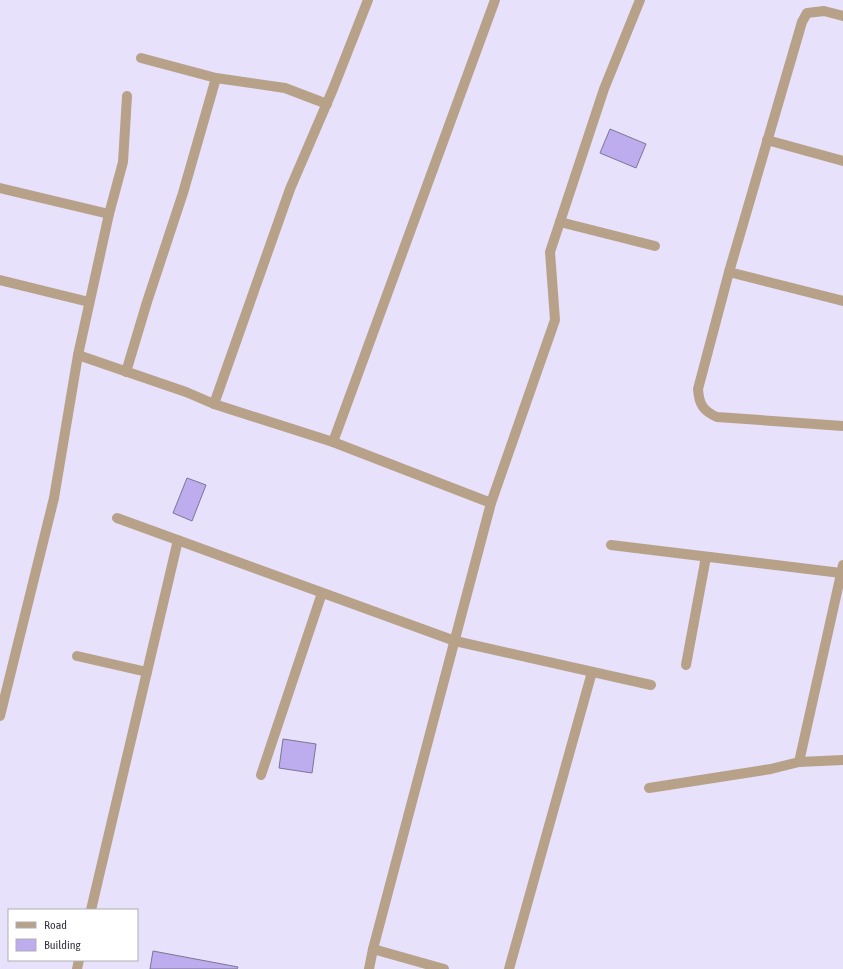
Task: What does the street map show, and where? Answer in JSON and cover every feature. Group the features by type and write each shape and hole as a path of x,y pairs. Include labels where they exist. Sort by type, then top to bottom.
{"street":[{"path":"214,404 290,189 327,104 368,0"},
{"path":"333,442 495,0"},
{"path":"370,969 373,948 491,503 555,320 550,252 604,89 640,0"},
{"path":"843,16 824,11 807,13 802,22 729,272 698,389 698,398 702,408 717,417 843,426"},
{"path":"141,58 216,78 285,88 327,104"},
{"path":"126,372 147,302 183,193 216,78"},
{"path":"0,716 54,498 78,355 109,214 123,162 127,96"},
{"path":"767,140 843,161"},
{"path":"0,188 109,214"},
{"path":"560,222 655,246"},
{"path":"729,272 843,301"},
{"path":"0,280 89,302"},
{"path":"78,355 186,392 214,404 333,442 491,503"},
{"path":"117,518 455,640 651,685"},
{"path":"90,909 178,540"},
{"path":"611,545 706,557 842,569 799,762"},
{"path":"686,665 706,557"},
{"path":"261,775 322,593"},
{"path":"77,656 147,672"},
{"path":"509,969 592,672"},
{"path":"649,788 771,769 799,762 843,760"},
{"path":"373,948 444,969"}],"building":[{"path":"610,129 646,144 636,168 600,153"},
{"path":"187,478 206,485 192,521 173,513"},
{"path":"283,739 316,744 312,773 279,768"},
{"path":"153,951 238,967 237,969 150,969"}]}
